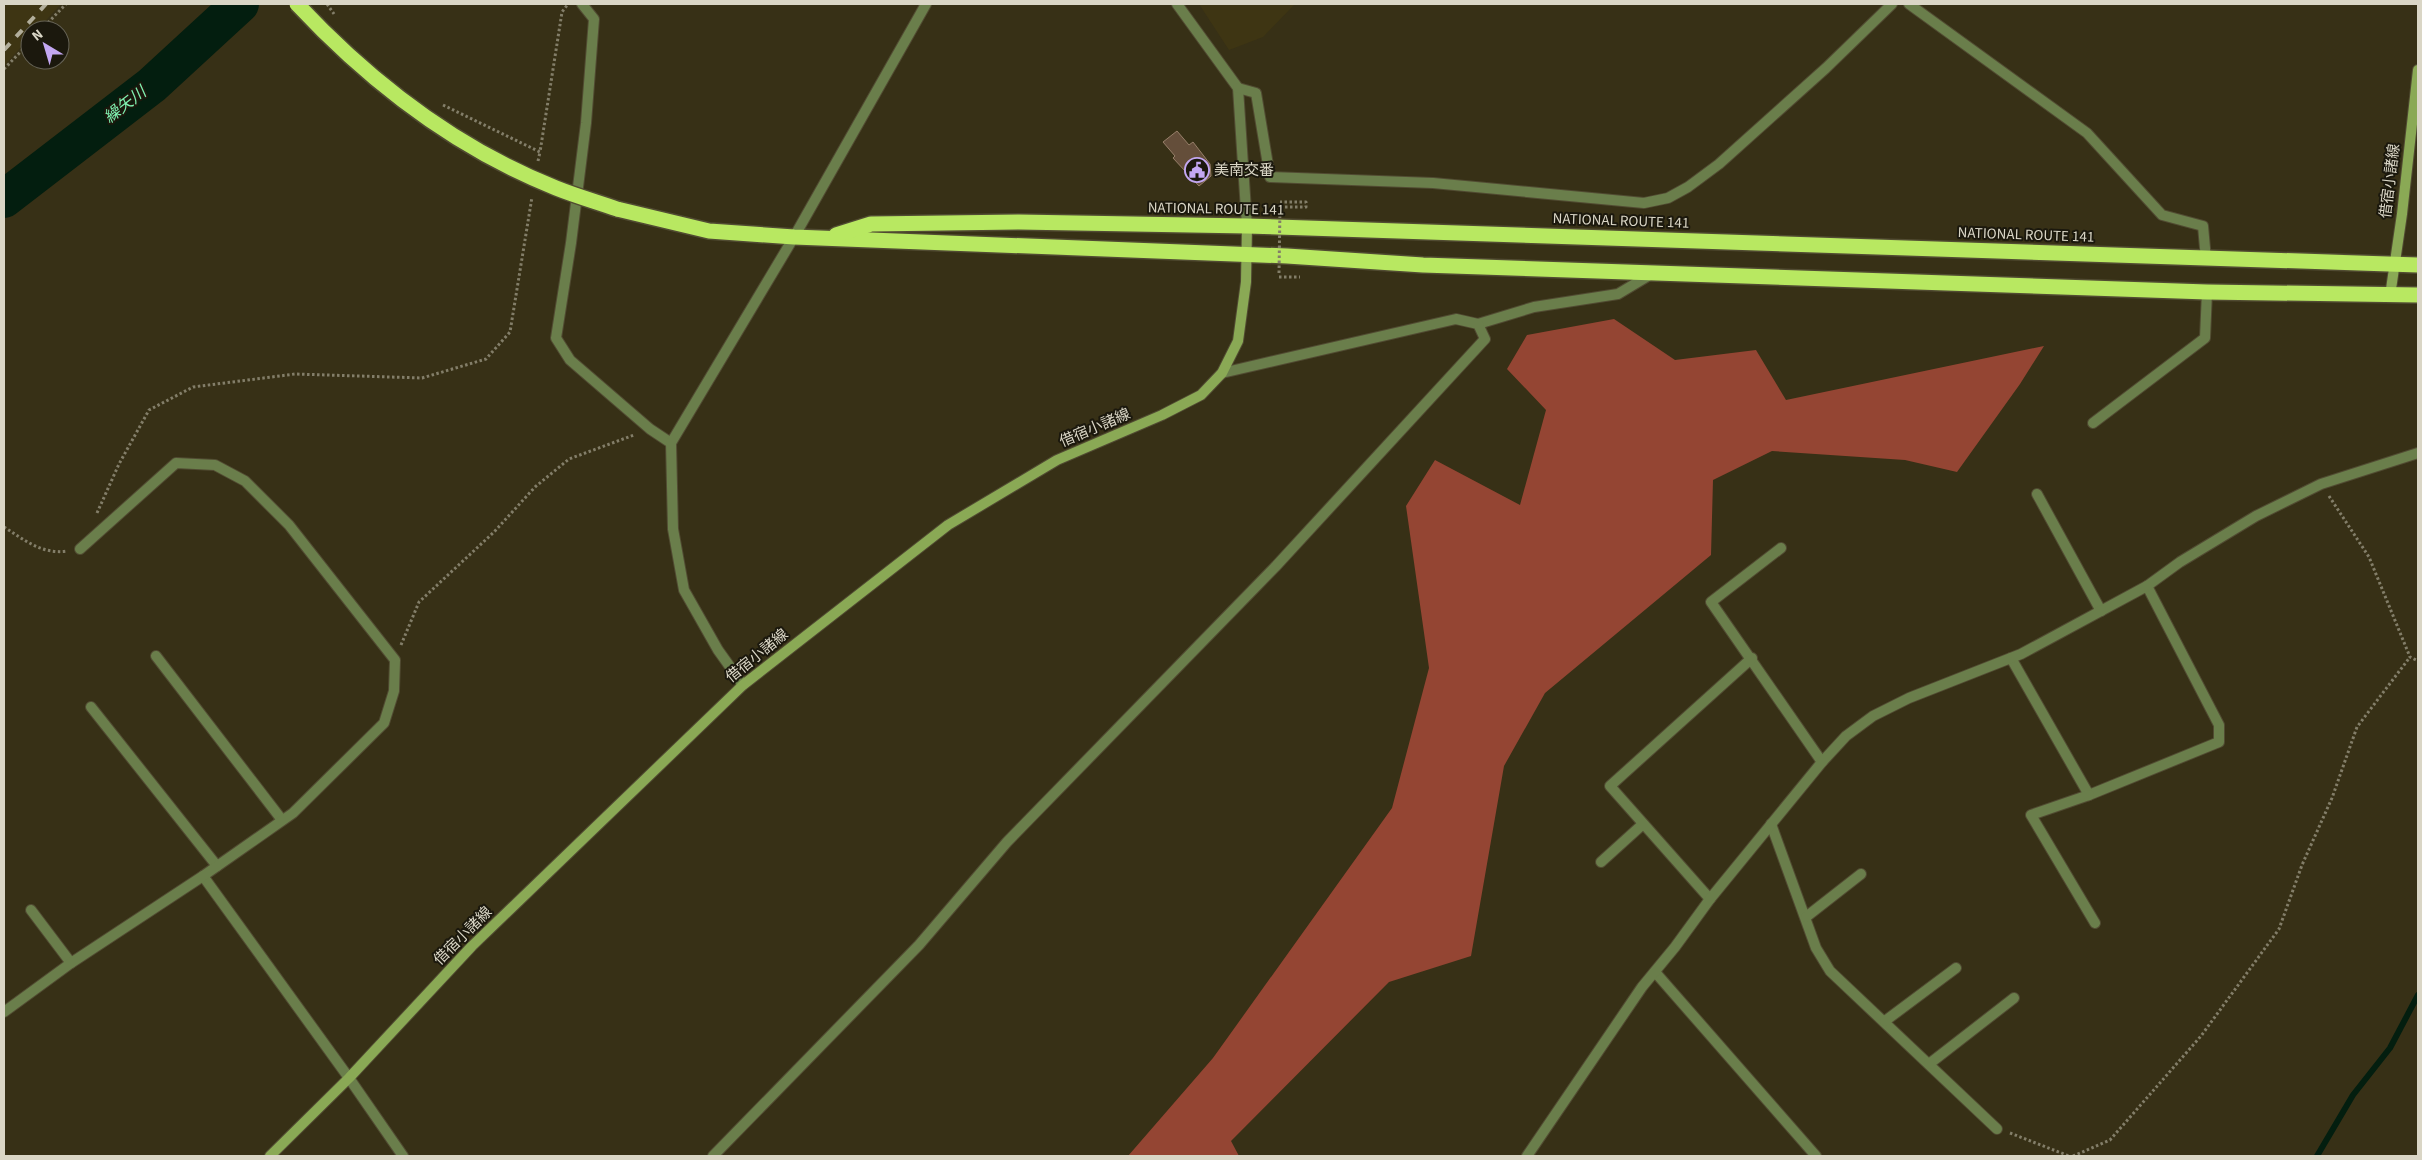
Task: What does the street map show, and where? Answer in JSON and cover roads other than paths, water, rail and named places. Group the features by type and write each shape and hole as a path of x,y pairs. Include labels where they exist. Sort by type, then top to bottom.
{"highway":[{"name":"NATIONAL ROUTE 141","path":"297,4 356,64 392,94 440,128 492,158 555,187 617,209 709,231 794,238 1287,256 1423,265 2207,292 2418,296"},
{"name":"NATIONAL ROUTE 141","path":"825,238 871,224 1019,222 1247,226 2418,265"}],"main road":[{"name":"借宿小諸線","path":"2390,296 2418,70"},
{"name":"借宿小諸線","path":"270,1156 349,1078 472,946 743,685 948,525 1057,460 1162,415 1201,396 1222,373 1238,341 1246,282 1247,226"}],"street":[{"path":"582,4 594,19 588,104 571,243 556,338 570,360 650,430 670,443"},
{"path":"743,685 718,650 684,590 672,529 670,443 794,238 926,4"},
{"path":"1177,4 1238,88 1247,226"},
{"path":"1238,88 1256,93 1270,177 1434,183 1644,203 1668,198 1688,187 1719,164 1826,68 1892,4"},
{"path":"1908,4 2087,133 2162,215 2203,226 2206,258"},
{"path":"1222,373 1456,319 1478,324 1534,307 1618,294 1653,273"},
{"path":"2093,422 2205,338 2207,292"},
{"path":"713,1156 919,946 1007,842 1283,559 1485,338 1478,324"},
{"path":"1527,1156 1598,1050 1710,899 1822,762 1846,736 1874,716 1909,698 2011,658 2101,611 2147,586 2180,562 2256,516 2322,484 2418,453"},
{"path":"4,1012 71,963 204,876 282,820 335,774 384,723 394,691 396,660 289,525 245,481 215,465 176,463 80,549"},
{"path":"2037,494 2101,611"},
{"path":"1781,548 1711,602 1752,658 1822,762"},
{"path":"2095,923 2031,815 2090,795 2219,742 2219,724 2147,586"},
{"path":"156,656 282,820"},
{"path":"1710,899 1610,786 1752,658"},
{"path":"2011,658 2090,795"},
{"path":"91,707 217,866"},
{"path":"1601,862 1643,824"},
{"path":"1771,824 1816,948 1830,971 1997,1129"},
{"path":"1806,918 1861,874"},
{"path":"204,876 403,1156"},
{"path":"31,910 71,963"},
{"path":"1885,1021 1956,968"},
{"path":"1655,972 1816,1156"},
{"path":"1929,1064 2014,998"}],"waterway":[{"name":"繰矢川","path":"4,199 152,85 240,4"},
{"path":"2317,1156 2353,1095 2390,1048 2418,995"}],"railway":[{"path":"4,50 46,4"}],"place":[{"name":"美南交番","path":"1197,170"}]}
